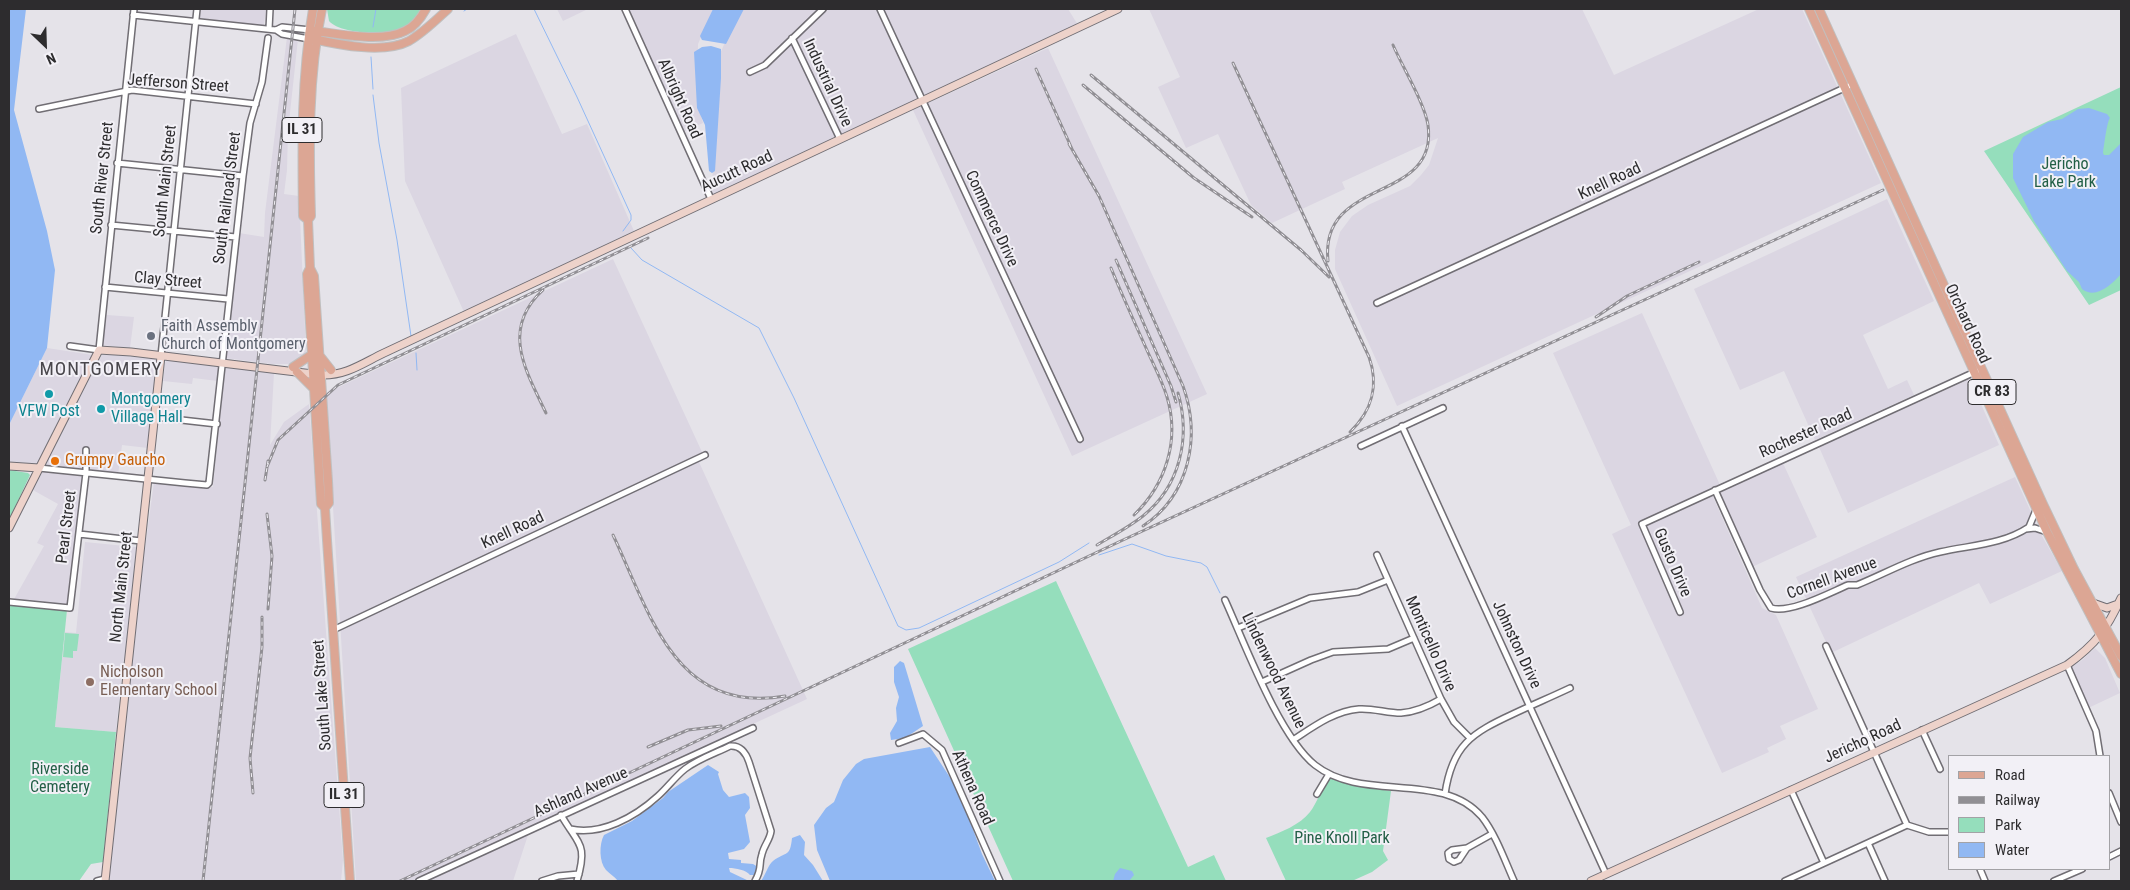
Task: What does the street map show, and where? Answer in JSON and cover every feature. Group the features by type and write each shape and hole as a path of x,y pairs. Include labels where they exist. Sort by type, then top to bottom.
{"main road":[{"name":"South Lake Street","path":"313,9 314,35 309,125 311,216 308,220 310,268 314,276 322,385 329,504 325,508"},
{"name":"South Lake Street","path":"314,35 322,9"},
{"path":"314,35 379,37 395,35 413,26 426,9"},
{"path":"314,35 377,48 391,47 409,40 448,9"},
{"name":"Orchard Road","path":"1809,9 2046,532 2121,674"},
{"name":"Orchard Road","path":"1819,9 2043,504 2121,656"},
{"name":"South Lake Street","path":"310,268 307,274 313,388 321,504 325,508 350,881"},
{"path":"311,355 295,370 313,388"},
{"path":"320,355 331,373 322,385"}],"street":[{"name":"South River Street","path":"99,350 134,9"},
{"name":"South Main Street","path":"161,356 197,9"},
{"path":"269,29 270,9"},
{"name":"Albright Road","path":"625,9 711,199"},
{"path":"750,72 765,65 823,9"},
{"name":"Commerce Drive","path":"880,9 1080,439"},
{"name":"Aucutt Road","path":"99,350 241,364 251,363 275,370 331,373 360,365 1118,9"},
{"path":"133,15 269,29 276,30 282,34 314,35"},
{"name":"South Railroad Street","path":"147,479 207,485 210,480 242,176 250,123 262,82 268,38"},
{"name":"Industrial Drive","path":"792,38 840,140"},
{"name":"Knell Road","path":"1377,303 1853,84"},
{"name":"Jefferson Street","path":"39,109 132,90 256,104"},
{"path":"117,163 242,176"},
{"path":"111,225 236,237"},
{"name":"Clay Street","path":"105,287 228,299"},
{"path":"9,528 99,350 70,346"},
{"name":"North Main Street","path":"105,880 161,356"},
{"name":"Rochester Road","path":"1642,524 1982,369"},
{"path":"1361,446 1443,408"},
{"path":"155,417 217,424"},
{"name":"Johnston Drive","path":"1402,426 1606,874"},
{"name":"Pearl Street","path":"9,602 70,608 86,473 86,450"},
{"name":"Knell Road","path":"332,630 705,455"},
{"path":"9,466 147,479"},
{"name":"Cornell Avenue","path":"1715,490 1760,590 1771,608 1777,610 1789,608 1848,585 1857,585 1939,552 1984,546 2026,529"},
{"path":"2026,529 2032,523 2036,510"},
{"name":"Gusto Drive","path":"1642,524 1680,612"},
{"path":"2026,529 2035,528 2046,532"},
{"path":"79,534 141,541"},
{"name":"Monticello Drive","path":"1377,555 1441,699 1454,722 1470,738"},
{"path":"1238,628 1310,598 1358,592 1388,580"},
{"name":"Lindenwood Avenue","path":"1225,600 1262,682 1293,740 1307,758 1328,774 1357,784 1445,794 1470,807 1481,816 1492,834 1514,881"},
{"path":"2093,603 2107,608 2120,601"},
{"name":"Jericho Road","path":"1591,881 2067,664 2083,652 2106,628 2120,601"},
{"path":"1262,682 1333,652 1388,649 1414,638"},
{"path":"1826,646 1907,825"},
{"path":"2067,664 2096,731 2100,755"},
{"path":"1445,794 1453,762 1470,738 1485,727 1570,688"},
{"path":"1293,740 1340,713 1360,709 1403,713 1425,707 1441,699"},
{"name":"Ashland Avenue","path":"419,881 753,728"},
{"path":"1922,730 1940,769"},
{"name":"Athena Road","path":"899,742 923,734 942,750 1000,881"},
{"path":"570,829 580,831 595,830 624,819 656,798 688,767 730,746 736,746 744,751 750,762 771,831 769,840 762,852 762,869 755,881"},
{"path":"1316,794 1328,774"},
{"path":"1791,790 1824,863"},
{"path":"2110,795 2121,822"},
{"path":"561,815 582,852 579,874 576,881"},
{"path":"1785,881 1907,825 1929,832 1948,832"},
{"path":"1467,848 1492,834"},
{"path":"1868,843 1886,881"},
{"path":"2054,881 2080,870"},
{"path":"542,881 558,876 579,874"},
{"path":"98,881 105,880"}],"shaded area":[{"path":"200,9 266,9 263,32 198,26"},
{"path":"557,9 588,9 563,21"},
{"path":"627,9 713,9 698,44 697,102 703,123 683,132"},
{"path":"739,9 1068,9 1078,25 712,196 714,124 720,54"},
{"path":"1149,9 1582,9 1614,75 1759,9 1802,9 1881,183 1397,406 1335,269 1335,250 1340,232 1352,216 1368,205 1410,186 1421,175 1429,165 1438,138 1342,182 1345,189 1272,223 1251,205 1218,134 1186,148 1158,87 1180,77"},
{"path":"516,34 562,134 587,124 634,231 464,312 405,181 401,88"},
{"path":"287,37 298,39 288,131 284,194 299,196 306,352 304,358 294,364 272,364 225,358 239,233 264,237 265,213"},
{"path":"1048,48 1207,394 1072,456 913,110"},
{"path":"1887,199 1934,301 1863,335 1888,389 1907,380 1914,395 1815,440 1784,371 1740,390 1694,289"},
{"path":"613,259 702,452 704,459 699,462 807,699 414,881 356,881 326,393"},
{"path":"1642,313 1720,485 1710,490 1762,608 1776,615 1818,709 1780,726 1786,739 1767,748 1769,752 1722,773 1612,534 1631,525 1553,353"},
{"path":"107,315 134,317 130,348 102,345"},
{"path":"47,348 93,355 39,467 9,462 9,425"},
{"path":"102,355 155,359 157,361 148,448 122,445 118,475 41,468"},
{"path":"167,360 217,366 220,369 218,381 193,378 192,384 163,381"},
{"path":"225,367 274,373 270,445 284,422 309,404 343,860 341,881 109,881 115,826 124,655 116,732 55,727 65,632 76,633 85,542 145,548 154,482 213,487"},
{"path":"1970,379 1999,445 1848,513 1819,447"},
{"path":"1782,461 1817,537 1752,567 1717,491"},
{"path":"40,469 84,474 69,607 13,601 44,546 37,543 58,504 31,489"},
{"path":"2015,477 2042,536 2062,571 1990,604 1979,583 1831,653 1796,577"},
{"path":"2095,648 2105,658 2120,693 2084,710 2066,670 2081,661"},
{"path":"529,832 513,881 426,881"}],"green space":[{"path":"327,9 423,9 404,28 376,33 354,31 335,26 329,21"},
{"name":"Jericho Lake Park","path":"2121,87 2121,290 2089,305 1984,151"},
{"path":"9,470 30,475 9,520"},
{"path":"1056,581 1188,867 1214,855 1226,881 1013,881 908,649"},
{"name":"Riverside Cemetery","path":"9,604 67,610 55,727 116,732 103,862 91,864 79,881 9,881"},
{"path":"65,633 79,634 77,651 73,651 73,658 63,657"},
{"name":"Pine Knoll Park","path":"1332,779 1354,786 1391,791 1383,851 1388,860 1372,872 1352,881 1286,881 1266,838 1290,828 1306,817 1315,805 1327,780"}],"water":[{"path":"9,9 26,9 14,110 47,231 55,270 47,348 9,425 10,254"},
{"path":"713,9 744,9 726,44 702,40 700,36"},
{"path":"711,46 721,49 715,171 712,173 709,171 705,125 697,108 694,52 702,47"},
{"name":"Jericho Lake Park","path":"2089,108 2107,114 2110,118 2104,155 2109,155 2121,143 2121,274 2103,289 2093,293 2082,289 2079,282 2067,271 2034,221 2013,178 2013,154 2023,137 2048,122 2062,119 2078,109"},
{"path":"900,661 904,663 923,726 905,738 891,740 890,733 897,721 896,708 899,697 894,682 894,667"},
{"path":"930,747 959,791 982,854 995,881 830,881 817,850 814,825 826,808 834,802 843,780 856,764 864,759"},
{"path":"708,765 719,772 723,790 729,797 745,793 749,797 750,808 745,815 750,842 744,849 728,853 729,859 741,860 741,863 753,864 758,867 755,875 750,875 735,868 729,868 730,872 749,881 618,881 606,870 602,862 601,848 604,835 632,821 663,798 668,792"},
{"path":"800,835 805,842 804,855 823,881 761,881 771,863 789,851 792,838"},
{"path":"1120,868 1132,871 1134,875 1129,881 1113,881 1115,874"}],"waterway":[{"path":"373,27 376,9"},
{"path":"534,9 631,215 631,220 623,231"},
{"path":"371,57 373,89"},
{"path":"373,95 379,143 397,240 411,336"},
{"path":"631,248 642,260 759,328 794,398 898,626 906,630 919,628 1059,562 1089,543"},
{"path":"416,353 417,370"},
{"path":"1099,555 1132,544 1166,556 1201,563 1207,567 1220,593"}],"railway":[{"path":"203,881 295,9"},
{"path":"1328,261 1330,234 1341,215 1359,201 1399,180 1416,168 1426,150 1428,125 1426,116 1393,45"},
{"path":"1233,63 1369,357 1373,378 1372,397 1364,415 1350,432"},
{"path":"1036,69 1072,149"},
{"path":"1091,75 1301,250 1329,277"},
{"path":"1083,85 1194,178 1252,217"},
{"path":"1069,144 1099,196 1183,386 1188,405 1191,444 1181,481 1172,498 1159,513 1143,526"},
{"path":"400,881 1123,540 1883,190"},
{"path":"267,467 278,440 338,385 648,238"},
{"path":"1116,260 1171,386 1176,402"},
{"path":"1596,317 1627,296 1699,262"},
{"path":"1111,268 1163,384 1171,413 1171,445 1162,475 1145,503 1134,515"},
{"path":"543,290 530,305 523,320 520,335 525,366 546,413"},
{"path":"1097,545 1143,516 1156,504 1174,476 1182,444 1183,427 1178,393"},
{"path":"265,480 268,461"},
{"path":"267,514 272,556 268,609"},
{"path":"613,535 655,625 672,652 692,674 717,690 748,698 785,696"},
{"path":"253,793 250,758 262,647 262,617"},
{"path":"648,747 688,730 721,726"}],"place":[{"name":"Faith Assembly Church of Montgomery","path":"151,336"},
{"name":"VFW Post","path":"49,394"},
{"name":"Montgomery Village Hall","path":"101,409"},
{"name":"Grumpy Gaucho","path":"55,461"},
{"name":"Nicholson Elementary School","path":"90,682"}],"district":[{"name":"MONTGOMERY","path":"101,370"}]}
